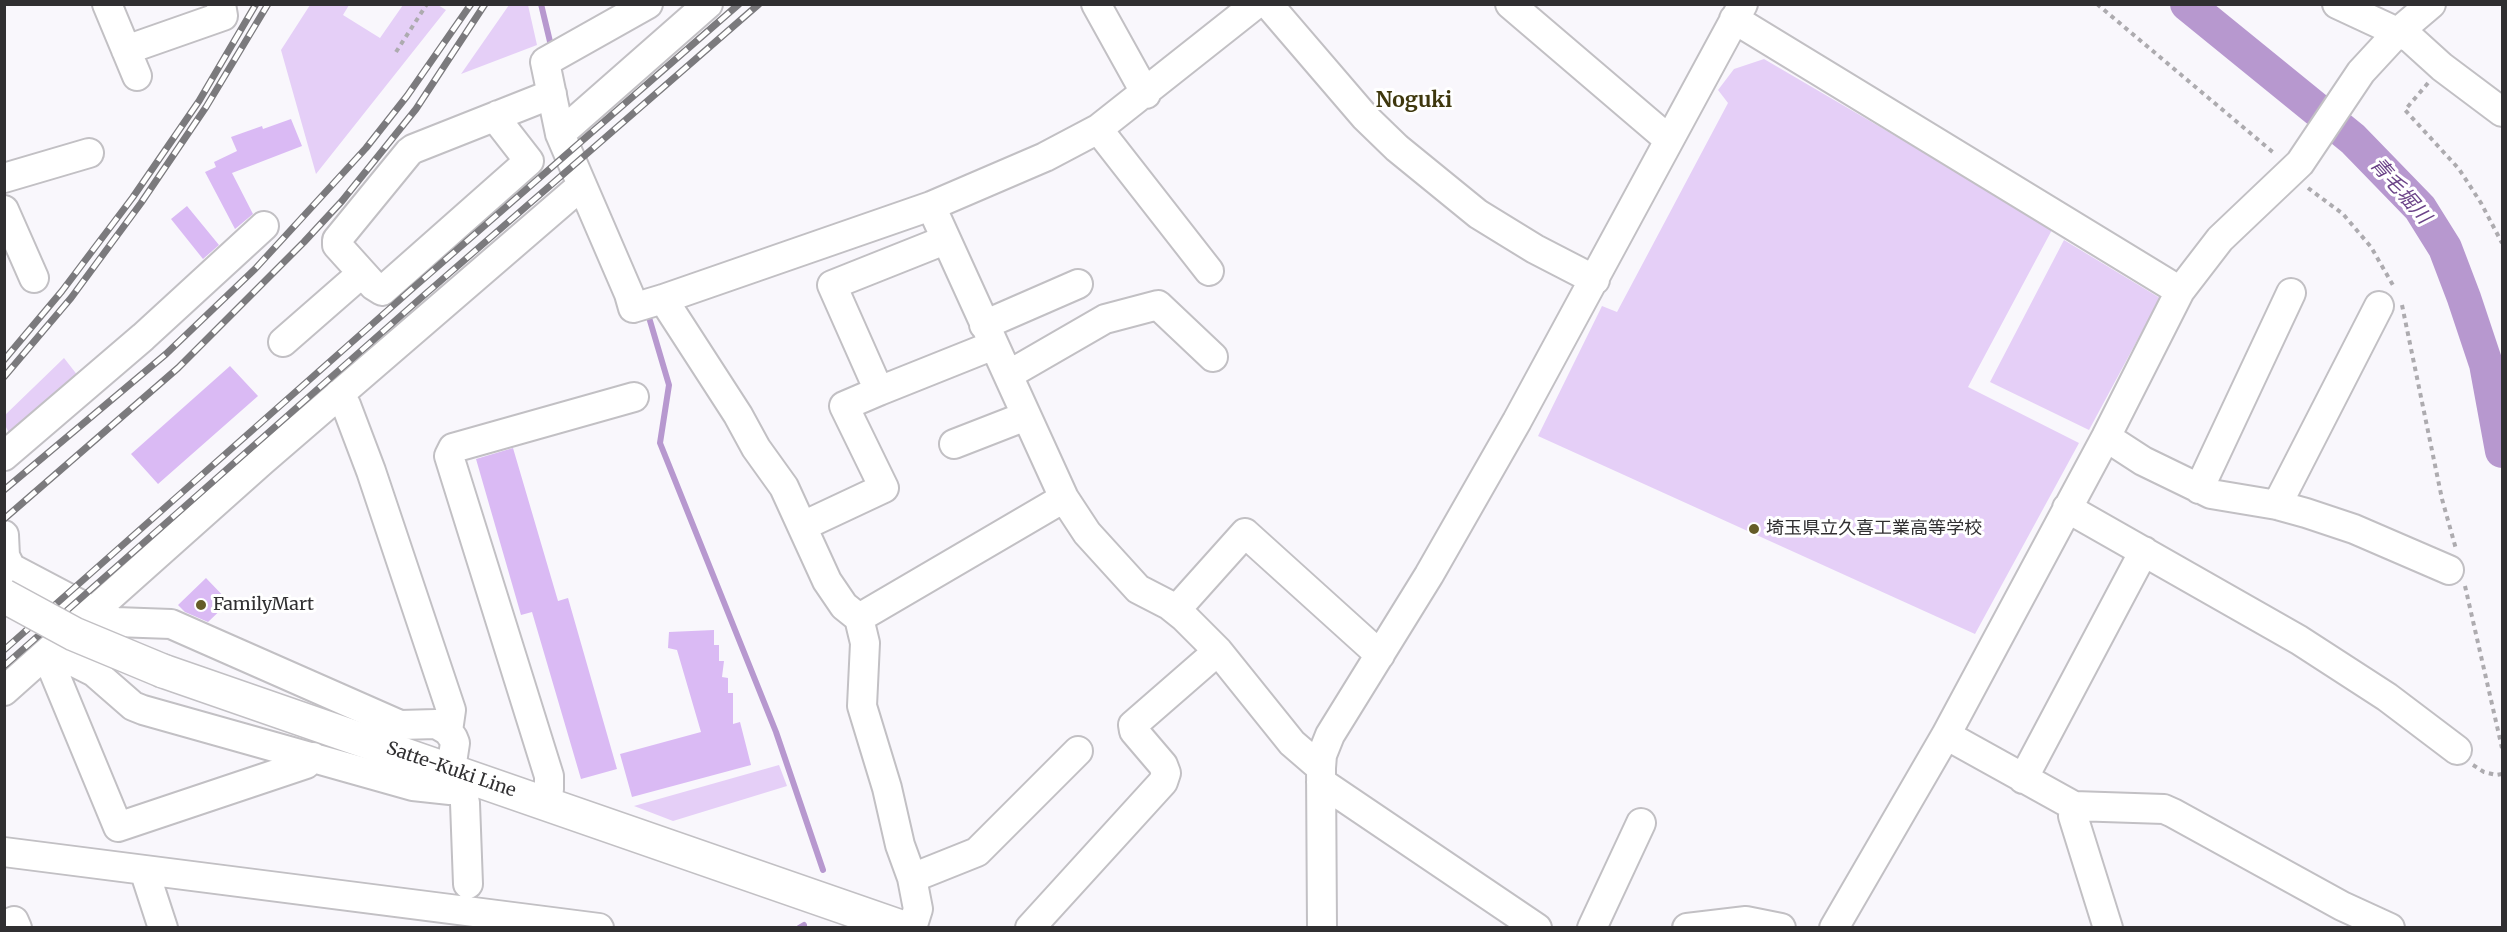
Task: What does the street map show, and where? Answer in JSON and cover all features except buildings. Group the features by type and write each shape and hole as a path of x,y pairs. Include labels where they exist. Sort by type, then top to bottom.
{"main road":[{"name":"Satte-Kuki Line","path":"4,596 74,634 164,670 465,779 545,803 866,922 904,927"}],"street":[{"path":"107,4 132,63 223,16 221,4"},
{"path":"648,4 545,62 560,134 633,308 931,206 1045,157 1098,129 1146,94 1256,4"},
{"path":"560,134 708,4"},
{"path":"1096,4 1146,94"},
{"path":"1268,4 1365,117 1397,148 1478,214 1535,249 1595,280"},
{"path":"1510,4 1668,139"},
{"path":"2337,4 2398,32 2421,46 2442,67 2502,112"},
{"path":"1834,927 1946,735 2106,437 2180,291 2220,238 2296,169 2361,72 2398,32 2431,4"},
{"path":"1322,927 1321,775 1322,755 1330,735 1429,575 1595,280 1668,139 1738,12 2180,291"},
{"path":"498,116 501,125 529,161 382,291 374,286 338,246 337,240 409,153 498,116 552,94"},
{"path":"1098,129 1209,271"},
{"path":"4,178 89,153"},
{"path":"4,691 339,394 580,186"},
{"path":"931,206 1064,498 1087,533 1118,570 1138,589 1176,610 1218,651 1292,743 1321,775 1537,927"},
{"path":"4,210 34,278"},
{"path":"4,456 134,345 264,226"},
{"path":"879,390 832,285 945,240"},
{"path":"283,342 362,273"},
{"path":"803,526 884,488 844,406 989,335 1078,284"},
{"path":"2199,489 2291,293"},
{"path":"2277,505 2391,298"},
{"path":"663,299 738,415 756,448 784,487 827,581 844,606 859,618 865,643 862,706 887,788 900,845 912,878 918,909 912,927"},
{"path":"1008,375 1105,319 1158,305 1213,357"},
{"path":"339,394 346,405 371,471 451,710 448,731"},
{"path":"545,803 549,789 549,776 449,456 453,448 634,397"},
{"path":"954,444 1026,416"},
{"path":"2106,437 2143,461 2199,489 2237,500 2277,505 2354,529 2457,570"},
{"path":"859,618 1064,498"},
{"path":"2067,508 2299,640 2387,697 2457,750"},
{"path":"1176,610 1245,533 1380,655"},
{"path":"5,536 5,556 11,568 116,622 171,624 400,725 436,724 448,731 455,743 465,779 471,907"},
{"path":"2023,780 2144,551"},
{"path":"50,650 94,672 134,706 143,710 412,786 450,790 465,779"},
{"path":"50,650 53,670 118,827 306,764 313,757"},
{"path":"1030,927 1163,782 1166,773 1162,765 1134,731 1133,725 1218,651"},
{"path":"1946,735 2023,780 2074,806 2164,809 2247,852 2342,906 2390,927"},
{"path":"912,878 978,852 1078,751"},
{"path":"2074,806 2073,816 2108,927"},
{"path":"1595,920 1641,823"},
{"path":"4,852 471,907 599,927"},
{"path":"144,870 163,927"},
{"path":"4,925 14,921 17,927"},
{"path":"1687,927 1746,921 1781,927"}],"path":[{"path":"396,52 427,4"},
{"path":"2097,4 2296,169 2343,214 2371,247 2391,298 2404,310 2457,570 2502,748"},
{"path":"2442,67 2405,110 2459,169 2481,203 2502,243"},
{"path":"2457,750 2484,772 2502,774"}],"shaded area":[{"path":"310,5 349,5 343,15 380,38 403,5 438,5 446,10 316,174 281,50"},
{"path":"509,5 528,5 537,45 461,74"},
{"path":"1764,59 2053,228 1968,387 2079,443 1975,634 1538,436 1602,306 1617,312 1728,103 1718,90 1734,69"},
{"path":"2064,240 2160,298 2089,430 1990,382"},
{"path":"64,358 82,381 12,439 5,425 4,416"},
{"path":"779,765 787,786 673,821 634,806"}],"waterway":[{"path":"541,4 552,50"},
{"name":"青毛堀川","path":"2187,4 2353,139 2420,208 2445,248 2464,298 2486,364 2502,451"},
{"path":"648,314 669,385 660,443 776,732 823,870"},
{"path":"799,928 804,925"}],"railway":[{"path":"4,360 62,291 133,197 199,101 256,4"},
{"path":"4,377 71,298 141,203 206,107 268,4"},
{"path":"4,490 166,354 255,269 366,148 407,96 471,4"},
{"path":"4,519 178,368 304,242 342,201 416,109 485,4"},
{"path":"4,650 413,288 739,4"},
{"path":"4,666 422,297 759,4"}],"place":[{"name":"埼玉県立久喜工業高等学校","path":"1754,529"},
{"name":"FamilyMart","path":"201,605"}],"district":[{"name":"Noguki","path":"1414,101"}]}
